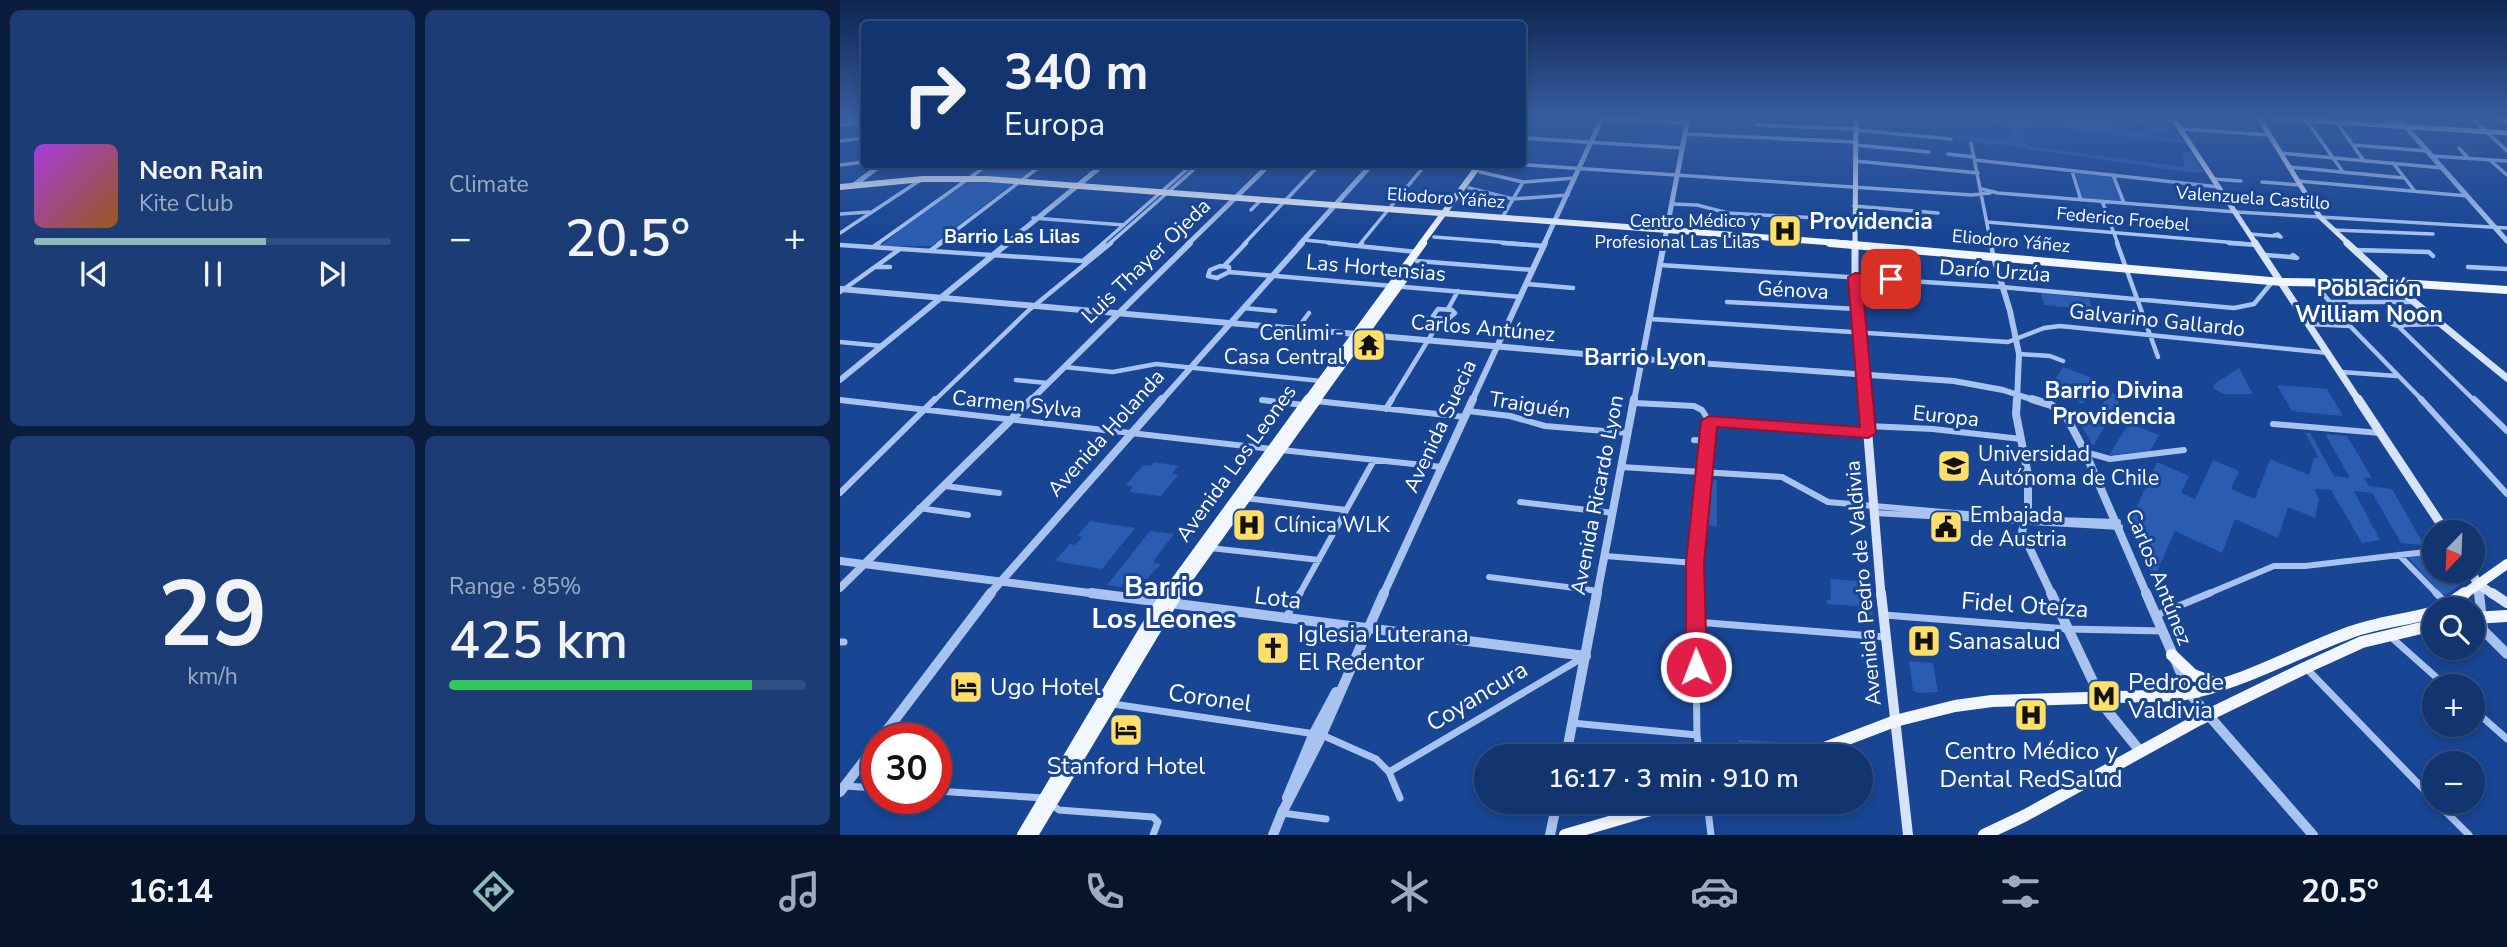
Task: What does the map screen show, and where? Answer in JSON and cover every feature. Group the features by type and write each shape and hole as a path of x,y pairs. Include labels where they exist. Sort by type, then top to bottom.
{"main road":[{"name":"Avenida Pedro de Valdivia","path":"1855,157 1853,245 1857,309 1885,637 1908,835"},
{"path":"2199,157 2265,255 2277,281 2309,324 2438,520"},
{"path":"2284,157 2320,217 2412,302 2507,378"},
{"name":"Avenida Los Leones","path":"1417,256 1434,237 1481,168"},
{"name":"Avenida Los Leones","path":"1023,835 1047,801 1164,604 1315,401 1359,335 1481,168"},
{"name":"Eliodoro Yáñez","path":"840,187 923,179 1020,181 1993,255 2277,281 2390,283 2507,290"},
{"name":"Avenida Los Leones","path":"1164,604 1210,548 1304,405 1359,335"},
{"path":"2459,597 2507,564"},
{"path":"2478,584 2507,603"},
{"path":"1835,744 1895,721 1943,708 1978,703 2190,694 2229,685 2351,632 2422,615"},
{"path":"2485,617 2507,615"},
{"path":"1984,835 2024,817 2206,716 2305,668 2348,648 2422,628"},
{"path":"2172,655 2198,679 2229,685"},
{"name":"Avenida Los Leones","path":"1032,835 1047,801"},
{"path":"1565,835 1637,814"}],"street":[{"name":"Avenida Suecia","path":"1273,835 1584,157"},
{"name":"Avenida Ricardo Lyon","path":"1568,744 1680,157"},
{"path":"1967,157 2219,187"},
{"path":"2322,157 2443,168"},
{"path":"2361,157 2364,161"},
{"path":"2433,157 2507,241"},
{"path":"2460,157 2507,161"},
{"path":"1974,158 1993,255 2019,354 2016,414 2028,475 2024,537 2101,699 2111,717 2140,751"},
{"path":"2333,158 2343,172"},
{"path":"2489,160 2507,175"},
{"path":"1855,161 1978,173"},
{"path":"840,165 861,162"},
{"path":"2393,163 2414,190"},
{"path":"1526,165 1982,192"},
{"path":"2290,167 2404,178"},
{"path":"854,185 877,168"},
{"path":"873,247 984,168"},
{"path":"930,250 1038,168"},
{"path":"840,374 1096,168"},
{"path":"840,493 1035,305 1123,225 1193,168"},
{"name":"Luis Thayer Ojeda","path":"840,588 1266,168"},
{"path":"1229,272 1229,267 1224,266 1317,168"},
{"name":"Avenida Holanda","path":"892,723 999,582 1368,168"},
{"path":"1359,246 1423,168"},
{"path":"1485,168 1522,182 1575,178"},
{"path":"2072,171 2081,200"},
{"path":"2113,175 2124,203"},
{"path":"840,233 923,179"},
{"path":"2214,179 2241,181"},
{"path":"1502,218 1522,182"},
{"path":"2262,182 2414,190 2468,196"},
{"path":"1469,188 1513,199 1567,195"},
{"path":"840,245 993,253 1083,262 1095,257 1131,226 1164,192"},
{"name":"Valenzuela Castillo","path":"1982,192 2236,212 2507,228"},
{"path":"1251,210 1261,200"},
{"path":"2102,201 2158,357"},
{"path":"1672,204 1697,205 1728,213 1854,220"},
{"path":"1854,206 1938,213"},
{"path":"840,214 872,212"},
{"path":"1036,218 1131,226"},
{"name":"Federico Froebel","path":"1986,222 2257,244"},
{"path":"2334,230 2433,234"},
{"path":"2250,234 2274,236"},
{"path":"1434,237 1544,246"},
{"path":"1304,240 1533,270"},
{"path":"841,290 900,248"},
{"path":"2355,250 2429,252 2433,256"},
{"path":"2265,255 2290,257"},
{"name":"Darío Urzúa","path":"1660,265 2002,286 2245,307 2256,302 2277,281"},
{"name":"Las Hortensias","path":"1224,266 1213,268 1208,275 1217,278 1229,272 1521,296"},
{"path":"875,267 890,267"},
{"path":"2468,267 2507,269"},
{"path":"2314,283 2350,326 2416,393 2507,494"},
{"path":"1527,284 1573,288"},
{"name":"Carlos Antúnez","path":"841,290 1642,359 1965,382 2045,402 2061,411 2085,452 2119,524 2190,694 2206,716 2313,835"},
{"path":"1448,309 1458,291"},
{"name":"Génova","path":"1727,302 1857,309"},
{"path":"2331,302 2412,302"},
{"path":"1244,308 1275,311"},
{"path":"1448,309 1454,311 1452,317 1433,317 1436,311 1448,309"},
{"path":"1297,329 1309,313"},
{"path":"1386,409 1441,319"},
{"name":"Galvarino Gallardo","path":"1650,319 2016,341 2030,332 2054,326 2328,353"},
{"path":"2309,324 2350,326"},
{"path":"2440,324 2401,326 2507,431"},
{"path":"840,342 879,345"},
{"path":"840,380 879,345"},
{"path":"2019,354 2050,356 2063,361"},
{"path":"1063,367 1112,372 1156,364 1321,381"},
{"path":"2341,372 2397,376"},
{"path":"1016,380 1047,383"},
{"name":"Carmen Sylva","path":"840,400 1442,467"},
{"path":"1262,400 1304,405"},
{"name":"Traiguén","path":"1315,401 1386,409 1510,416 1544,426 1628,433"},
{"path":"1634,403 1694,406 1704,412 1709,421 1695,563 1698,744"},
{"name":"Europa","path":"1709,421 1868,429 1933,429 2022,439"},
{"path":"2273,424 2381,433"},
{"path":"1695,440 1706,441"},
{"path":"2085,452 2110,459 2184,450"},
{"path":"1285,619 1374,460"},
{"path":"1622,467 1782,477 1793,480 1823,501 1875,509 2023,521 2119,524"},
{"path":"942,486 999,493"},
{"path":"1245,498 1346,510"},
{"path":"1520,502 1613,513"},
{"path":"919,508 968,515"},
{"path":"1210,548 1319,560"},
{"path":"2157,615 2274,566 2305,566 2422,552"},
{"path":"2399,554 2436,597"},
{"path":"1605,556 1695,563"},
{"name":"Lota","path":"840,561 1586,656"},
{"path":"1489,577 1598,591"},
{"path":"2477,597 2478,584"},
{"name":"Fidel Oteíza","path":"1884,615 2068,629 2163,631"},
{"path":"1696,622 1885,637"},
{"path":"2485,633 2507,654"},
{"path":"2388,635 2432,674"},
{"name":"Coyancura","path":"1390,772 1586,656"},
{"path":"2305,668 2422,788"},
{"name":"Coronel","path":"1107,700 1318,734 1369,754 1390,772"},
{"path":"2485,720 2507,739"},
{"path":"1572,723 1697,735"},
{"path":"841,788 861,764"},
{"path":"1390,772 1400,798"},
{"path":"841,788 861,788"},
{"path":"952,792 1047,801 1059,810 1156,819 1158,826 1153,835"},
{"path":"1282,813 1326,819"},
{"path":"1550,835 1554,814"},
{"path":"1708,814 1711,835"},
{"path":"2447,814 2465,834"}],"shaded area":[{"path":"2085,157 2109,157 2184,167 2183,157 2194,157 2204,172 2193,173"},
{"path":"988,168 1036,168 1019,179 977,176"},
{"path":"2075,173 2111,177 2121,201 2083,198"},
{"path":"969,181 1012,184 932,246 881,246 899,230"},
{"path":"2041,293 2089,298 2093,310 2044,305"},
{"path":"2063,367 2098,380 2083,404 2048,390"},
{"path":"2239,368 2253,394 2224,394 2214,389 2213,385"},
{"path":"2277,385 2327,389 2343,416 2292,411"},
{"path":"2112,390 2119,403 2093,446 2079,421 2088,425"},
{"path":"2129,423 2159,435 2150,451 2109,455"},
{"path":"2305,433 2310,433 2334,476 2350,478 2325,434 2347,436 2372,478 2364,478 2369,486 2392,489 2422,545 2401,543 2372,493 2354,491 2380,540 2362,543 2331,490 2314,489 2319,499 2315,518 2288,507 2278,538 2235,519 2222,553 2175,531 2154,578 2129,524 2157,462 2189,476 2181,493 2195,499 2213,460 2239,471 2231,489 2255,499 2270,459 2309,475 2314,458 2319,458"},
{"path":"1154,462 1178,466 1172,474 1178,475 1161,496 1129,492 1133,487 1126,485 1143,465 1151,466"},
{"path":"1706,479 1717,480 1717,526 1705,525"},
{"path":"1090,521 1135,528 1102,569 1055,561 1070,544 1075,545 1082,537 1077,536"},
{"path":"1150,531 1174,534 1154,560 1154,563 1161,564 1147,579 1129,576 1121,587 1107,585"},
{"path":"2422,555 2422,573 2407,556"},
{"path":"1830,579 1870,582 1873,615 1860,614 1858,606 1827,604 1827,600 1831,600"},
{"path":"2431,583 2463,583 2446,595 2440,593"},
{"path":"1909,661 1933,663 1938,692 1918,693 1913,690"},
{"path":"1738,740 1803,743 1800,744 1739,744"}],"place":[{"name":"Centro Médico y Profesional Las Lilas","path":"1785,231"},
{"name":"Cenlimi - Casa Central","path":"1369,345"},
{"name":"Universidad Autónoma de Chile","path":"1954,466"},
{"name":"Clínica WLK","path":"1249,525"},
{"name":"Embajada de Austria","path":"1946,527"},
{"name":"Sanasalud","path":"1924,641"},
{"name":"Iglesia Luterana El Redentor","path":"1273,648"},
{"name":"Ugo Hotel","path":"966,687"},
{"name":"Pedro de Valdivia","path":"2104,696"},
{"name":"Centro Médico y Dental RedSalud","path":"2031,715"},
{"name":"Stanford Hotel","path":"1126,730"}],"district":[{"name":"Providencia","path":"1871,221"},
{"name":"Barrio Las Lilas","path":"1012,237"},
{"name":"Población William Noon","path":"2369,301"},
{"name":"Barrio Lyon","path":"1645,357"},
{"name":"Barrio Divina Providencia","path":"2114,403"},
{"name":"Barrio Los Leones","path":"1164,603"}],"route":[{"path":"1696,667 1695,563 1709,421 1868,433 1855,277 1891,279"}]}
